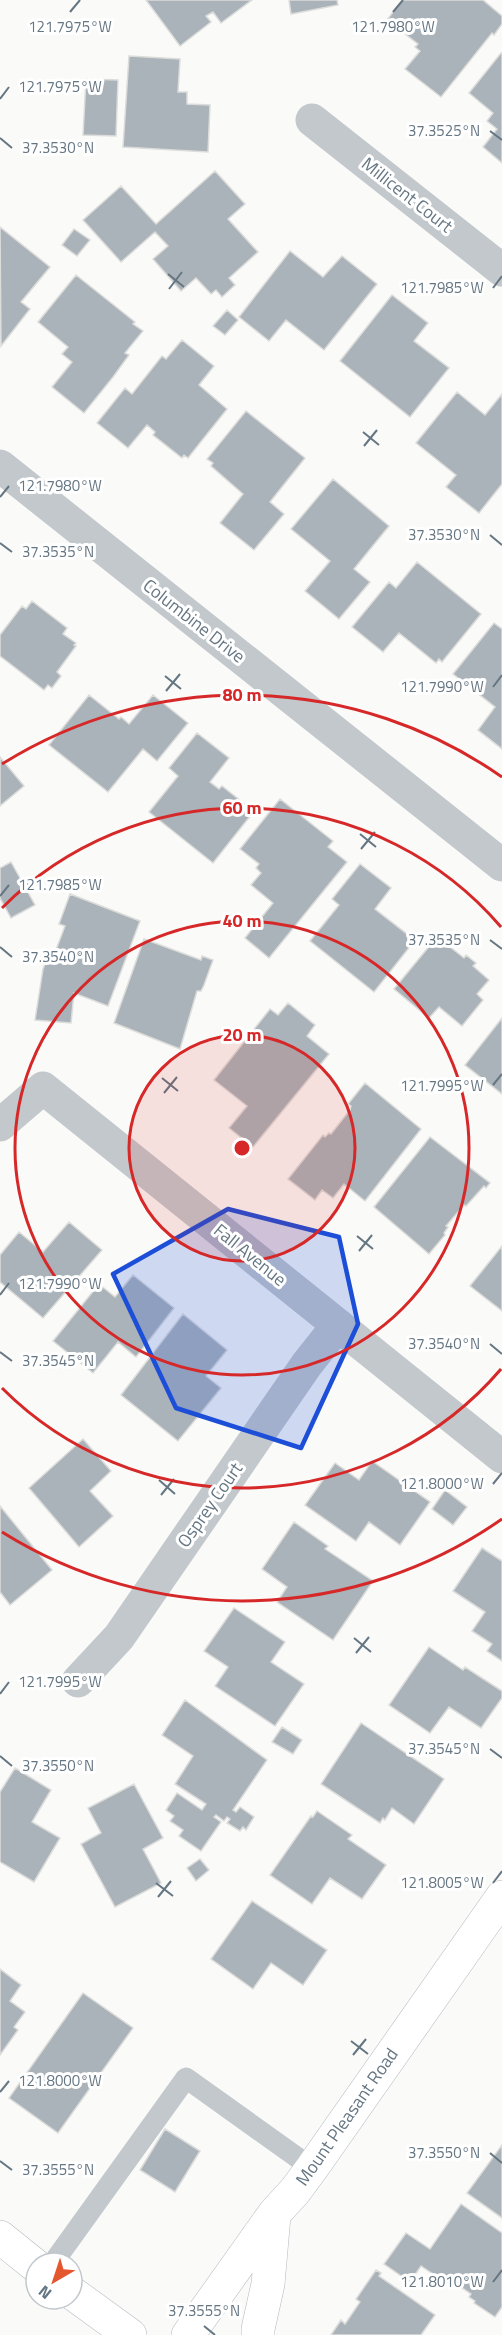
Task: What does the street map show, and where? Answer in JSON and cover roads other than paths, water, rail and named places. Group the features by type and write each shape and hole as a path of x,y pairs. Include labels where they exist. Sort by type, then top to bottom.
{"street":[{"name":"Millicent Court","path":"312,120 502,270"},
{"name":"Columbine Drive","path":"0,466 502,865"},
{"name":"Fall Avenue","path":"0,1125 43,1088 502,1457"},
{"name":"Osprey Court","path":"78,1680 119,1637 308,1364 338,1325"},
{"name":"Mount Pleasant Road","path":"188,2335 274,2214 312,2168 502,1897"},
{"path":"258,2335 268,2284 274,2214"},
{"path":"0,2237 24,2256"},
{"path":"84,2302 130,2335"}],"lane":[{"path":"62,2251 186,2078 312,2168"}]}
